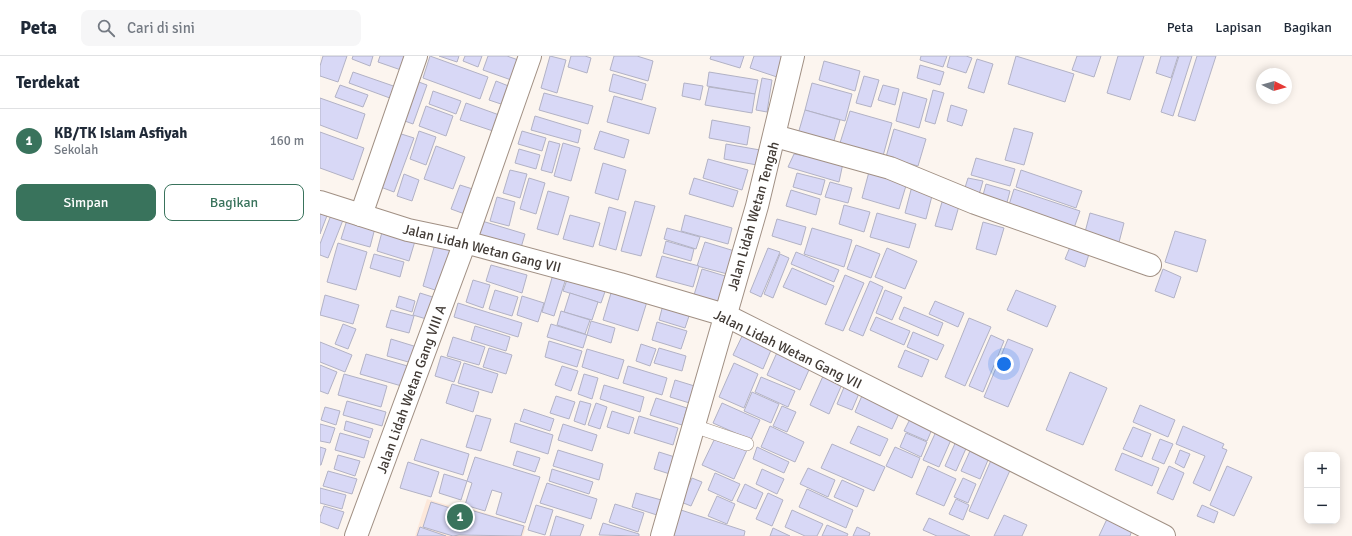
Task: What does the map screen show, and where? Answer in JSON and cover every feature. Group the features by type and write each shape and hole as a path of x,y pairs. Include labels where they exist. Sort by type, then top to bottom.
{"street":[{"path":"361,215 416,56"},
{"name":"Jalan Lidah Wetan Gang VIII A","path":"356,536 465,242 530,56"},
{"name":"Jalan Lidah Wetan Tengah","path":"662,536 724,315 757,206 793,56"},
{"path":"775,136 890,168 975,203 1150,265"},
{"name":"Jalan Lidah Wetan Gang VII","path":"320,202 408,230 465,242 620,284 724,315 1164,536"}],"lane":[{"path":"694,426 747,444"}],"shaded area":[{"path":"427,499 458,508 460,505 526,526 523,536 415,536"}],"building":[{"path":"323,56 347,56 338,82 320,76 320,66"},
{"path":"353,56 373,56 370,66 352,59"},
{"path":"380,56 406,56 401,70 378,62"},
{"path":"430,56 488,77 480,99 423,78"},
{"path":"439,56 459,56 457,62"},
{"path":"465,56 482,56 478,67 463,61"},
{"path":"488,56 507,56 521,61 514,81 483,70"},
{"path":"550,56 566,60 557,93 541,88"},
{"path":"571,56 585,56 591,58 587,73 568,67"},
{"path":"614,56 637,56 653,61 648,81 610,70"},
{"path":"711,56 744,56 740,68 710,59"},
{"path":"754,56 788,56 780,78 750,68"},
{"path":"921,56 947,56 943,67 920,60"},
{"path":"950,56 966,56 972,58 966,73 947,67"},
{"path":"1016,56 1074,74 1065,102 1008,84"},
{"path":"1077,56 1101,56 1094,77 1072,70"},
{"path":"1118,56 1144,56 1130,100 1107,93"},
{"path":"1161,56 1178,56 1171,78 1156,73"},
{"path":"1179,56 1192,56 1173,116 1161,112"},
{"path":"1197,56 1216,56 1195,121 1178,116"},
{"path":"977,59 993,64 984,93 968,88"},
{"path":"824,61 860,71 855,91 819,80"},
{"path":"920,65 944,72 940,85 917,78"},
{"path":"353,72 402,89 398,101 349,83"},
{"path":"709,72 758,80 755,94 707,86"},
{"path":"613,74 646,84 642,100 609,91"},
{"path":"864,76 879,80 871,107 856,103"},
{"path":"762,78 772,80 767,112 756,110"},
{"path":"416,81 427,85 413,124 402,120"},
{"path":"496,81 511,87 504,105 489,100"},
{"path":"684,83 703,86 700,100 682,96"},
{"path":"812,83 852,94 845,121 805,110"},
{"path":"340,85 368,95 363,107 335,97"},
{"path":"883,85 899,89 895,105 878,100"},
{"path":"709,87 755,94 752,113 705,105"},
{"path":"933,90 944,93 935,124 925,121"},
{"path":"433,91 461,101 456,114 429,104"},
{"path":"903,92 927,99 919,128 896,121"},
{"path":"544,93 593,106 588,124 539,110"},
{"path":"614,96 656,108 649,134 607,122"},
{"path":"320,98 365,114 357,139 320,125"},
{"path":"466,103 502,116 496,132 460,120"},
{"path":"951,105 967,110 962,126 947,121"},
{"path":"426,106 453,116 446,136 419,126"},
{"path":"805,110 840,120 833,144 798,134"},
{"path":"850,111 892,123 883,156 840,143"},
{"path":"535,116 581,130 578,143 531,130"},
{"path":"712,120 750,127 747,145 709,138"},
{"path":"1014,128 1033,133 1024,165 1005,160"},
{"path":"894,129 926,139 918,166 886,157"},
{"path":"419,131 436,137 426,165 410,159"},
{"path":"522,131 546,138 542,151 518,144"},
{"path":"600,131 629,140 624,158 594,149"},
{"path":"320,132 364,148 353,180 320,168"},
{"path":"395,132 414,138 394,192 375,185"},
{"path":"549,141 560,144 552,173 541,170"},
{"path":"563,143 580,148 571,181 554,176"},
{"path":"726,144 760,150 757,165 724,159"},
{"path":"436,146 465,157 453,189 424,179"},
{"path":"519,149 540,155 536,169 515,163"},
{"path":"794,154 843,163 839,182 788,167"},
{"path":"976,158 1015,169 1010,186 971,175"},
{"path":"708,159 748,170 742,190 703,178"},
{"path":"603,163 626,170 618,200 595,193"},
{"path":"870,168 908,179 899,209 862,198"},
{"path":"510,170 527,174 520,198 503,193"},
{"path":"1021,170 1082,191 1076,208 1016,187"},
{"path":"797,173 825,180 821,195 793,187"},
{"path":"404,174 419,180 412,201 397,196"},
{"path":"529,178 545,183 536,214 520,209"},
{"path":"694,178 738,191 733,207 689,194"},
{"path":"968,178 983,181 978,198 963,194"},
{"path":"830,182 852,188 848,203 825,197"},
{"path":"986,184 1010,191 1006,206 982,199"},
{"path":"460,185 482,192 473,217 451,209"},
{"path":"912,186 933,192 926,219 905,213"},
{"path":"1014,189 1080,211 1073,231 1008,208"},
{"path":"791,190 820,199 816,215 786,206"},
{"path":"548,191 569,197 558,235 537,229"},
{"path":"497,197 515,202 509,226 490,221"},
{"path":"635,201 655,206 641,256 621,251"},
{"path":"942,202 959,206 952,230 935,226"},
{"path":"844,205 870,212 864,232 839,224"},
{"path":"609,207 626,212 616,250 599,245"},
{"path":"320,210 328,213 320,234"},
{"path":"877,213 916,224 909,248 870,237"},
{"path":"1090,213 1124,223 1118,246 1084,236"},
{"path":"331,215 343,220 328,258 320,255 320,244"},
{"path":"570,215 600,223 593,247 563,239"},
{"path":"685,215 732,228 728,244 681,231"},
{"path":"777,219 806,227 801,245 772,236"},
{"path":"347,220 375,228 370,247 341,239"},
{"path":"482,221 525,234 520,251 477,237"},
{"path":"983,222 1004,228 996,255 976,249"},
{"path":"667,228 700,237 696,249 664,239"},
{"path":"812,228 852,240 844,267 804,254"},
{"path":"1175,231 1206,240 1197,272 1165,262"},
{"path":"382,232 415,241 409,261 377,251"},
{"path":"666,241 694,249 691,261 663,253"},
{"path":"705,242 741,253 735,276 697,266"},
{"path":"338,243 367,252 356,290 327,282"},
{"path":"435,244 456,250 444,293 423,286"},
{"path":"856,245 880,254 871,278 847,269"},
{"path":"1070,247 1089,254 1085,267 1065,259"},
{"path":"768,248 780,252 761,297 750,292"},
{"path":"887,248 917,261 905,289 875,277"},
{"path":"796,252 839,270 834,282 791,264"},
{"path":"374,254 404,262 400,277 370,268"},
{"path":"780,254 789,258 773,298 764,294"},
{"path":"662,256 699,266 693,287 656,277"},
{"path":"491,265 527,275 522,293 486,281"},
{"path":"792,268 834,286 826,305 783,287"},
{"path":"702,269 732,278 725,304 694,295"},
{"path":"1163,269 1181,277 1174,298 1155,291"},
{"path":"554,271 567,275 554,316 542,312"},
{"path":"570,271 608,283 601,303 563,291"},
{"path":"845,275 864,283 843,331 825,324"},
{"path":"473,280 490,285 483,308 466,302"},
{"path":"870,281 883,287 863,336 849,330"},
{"path":"614,283 649,295 638,331 603,320"},
{"path":"495,290 518,297 512,316 489,309"},
{"path":"885,290 902,297 892,320 876,313"},
{"path":"1016,290 1056,306 1047,327 1007,310"},
{"path":"420,293 439,299 433,321 413,315"},
{"path":"570,293 598,302 592,320 564,312"},
{"path":"325,295 359,305 353,324 320,315"},
{"path":"399,296 415,301 412,312 396,307"},
{"path":"522,296 544,303 538,322 517,315"},
{"path":"664,301 691,310 685,328 659,320"},
{"path":"935,301 964,313 958,327 929,314"},
{"path":"458,303 522,323 518,337 454,317"},
{"path":"904,307 943,323 938,336 899,319"},
{"path":"391,310 414,316 409,333 386,327"},
{"path":"561,311 590,320 585,334 557,325"},
{"path":"876,317 910,331 904,345 870,330"},
{"path":"969,318 991,327 965,386 945,377"},
{"path":"591,321 615,328 611,343 587,335"},
{"path":"657,322 687,331 681,349 652,340"},
{"path":"343,324 356,329 348,349 335,344"},
{"path":"551,324 587,335 583,348 547,337"},
{"path":"475,326 510,337 506,351 471,340"},
{"path":"745,330 774,343 763,369 733,355"},
{"path":"913,332 944,345 937,360 907,347"},
{"path":"991,335 1004,341 983,392 969,386"},
{"path":"453,337 485,347 479,365 447,356"},
{"path":"391,339 417,347 412,363 387,356"},
{"path":"1008,339 1033,349 1008,407 984,397"},
{"path":"549,341 582,351 577,367 545,357"},
{"path":"320,342 352,355 345,372 320,362"},
{"path":"641,344 656,349 650,366 636,361"},
{"path":"489,348 512,355 506,374 483,367"},
{"path":"659,348 686,356 682,371 654,363"},
{"path":"779,348 812,363 800,390 767,375"},
{"path":"587,349 624,360 618,379 582,367"},
{"path":"905,350 929,360 922,377 898,367"},
{"path":"366,354 411,367 405,387 360,374"},
{"path":"441,356 461,362 454,382 435,376"},
{"path":"464,363 498,374 492,393 458,383"},
{"path":"734,363 758,374 744,408 719,397"},
{"path":"320,365 337,372 328,394 320,391"},
{"path":"562,366 578,371 571,391 555,385"},
{"path":"628,366 667,378 662,395 623,383"},
{"path":"1070,372 1107,388 1083,445 1046,430"},
{"path":"344,374 387,386 381,407 338,395"},
{"path":"584,374 598,378 592,399 578,394"},
{"path":"824,374 843,382 829,414 810,405"},
{"path":"761,377 795,391 788,407 755,392"},
{"path":"675,380 701,388 696,405 670,397"},
{"path":"452,384 479,392 473,412 446,403"},
{"path":"604,385 644,397 640,412 600,399"},
{"path":"845,385 860,391 852,410 837,404"},
{"path":"864,391 902,407 892,429 855,412"},
{"path":"752,392 779,404 771,423 744,411"},
{"path":"556,396 575,402 569,419 550,413"},
{"path":"656,398 687,408 682,425 650,415"},
{"path":"347,401 386,412 382,426 343,415"},
{"path":"580,401 591,404 585,425 574,421"},
{"path":"596,403 607,407 600,429 588,425"},
{"path":"722,403 760,420 751,440 713,423"},
{"path":"1140,405 1175,420 1168,437 1133,422"},
{"path":"782,406 796,412 787,432 773,426"},
{"path":"325,407 340,411 336,425 321,420"},
{"path":"524,409 554,419 550,431 520,421"},
{"path":"612,411 634,418 629,434 607,427"},
{"path":"913,413 935,422 927,441 904,431"},
{"path":"476,415 491,419 481,451 466,447"},
{"path":"639,416 678,428 673,445 634,433"},
{"path":"346,421 373,429 370,438 344,430"},
{"path":"515,423 553,435 548,454 510,442"},
{"path":"320,424 335,428 330,443 320,441"},
{"path":"563,424 597,435 592,451 558,440"},
{"path":"939,425 954,433 939,467 923,460"},
{"path":"770,426 804,442 795,462 761,447"},
{"path":"858,426 888,439 880,456 850,443"},
{"path":"1183,426 1224,444 1222,448 1227,450 1210,491 1193,483 1205,456 1176,444"},
{"path":"1133,427 1151,434 1142,457 1123,449"},
{"path":"340,433 369,441 364,458 335,450"},
{"path":"906,433 927,442 921,457 900,447"},
{"path":"716,436 747,450 734,479 702,465"},
{"path":"421,439 469,454 463,475 414,460"},
{"path":"957,439 968,444 956,471 945,466"},
{"path":"1160,439 1173,444 1164,464 1152,459"},
{"path":"832,444 885,467 874,491 821,468"},
{"path":"320,447 326,449 321,465 320,465"},
{"path":"757,447 789,462 784,473 753,459"},
{"path":"895,447 920,458 912,478 886,466"},
{"path":"558,450 603,464 599,480 553,466"},
{"path":"1180,450 1190,454 1184,468 1175,463"},
{"path":"517,451 540,458 535,472 513,465"},
{"path":"970,451 988,460 980,479 961,471"},
{"path":"659,452 678,458 673,475 654,469"},
{"path":"1122,453 1159,468 1152,486 1115,470"},
{"path":"338,455 360,461 355,476 334,469"},
{"path":"475,457 540,477 525,523 496,514 502,493 492,490 485,511 465,505 472,483 467,481"},
{"path":"992,458 1012,466 988,519 969,511"},
{"path":"408,462 439,472 431,497 400,488"},
{"path":"928,466 956,479 944,506 916,494"},
{"path":"1169,466 1184,473 1173,500 1157,493"},
{"path":"1227,466 1252,477 1234,516 1210,505"},
{"path":"808,468 835,480 828,497 800,484"},
{"path":"552,469 593,482 589,494 549,481"},
{"path":"762,469 784,479 777,494 756,484"},
{"path":"328,471 357,479 352,494 323,486"},
{"path":"715,473 740,484 732,501 708,490"},
{"path":"444,474 467,481 461,500 439,493"},
{"path":"692,478 702,482 691,506 681,502"},
{"path":"963,478 976,484 968,503 954,497"},
{"path":"842,480 864,490 857,507 834,497"},
{"path":"547,483 597,499 591,519 540,503"},
{"path":"745,484 763,493 756,509 737,501"},
{"path":"320,488 346,495 342,509 320,503"},
{"path":"807,489 853,510 846,528 799,507"},
{"path":"636,493 665,501 660,516 632,507"},
{"path":"768,493 783,500 772,526 756,519"},
{"path":"717,496 735,504 727,524 708,516"},
{"path":"956,499 969,505 963,520 949,514"},
{"path":"431,502 463,512 464,508 524,526 521,536 453,536 423,527"},
{"path":"615,504 644,513 638,532 609,522"},
{"path":"536,505 553,510 545,535 528,530"},
{"path":"1202,505 1218,512 1214,523 1197,516"},
{"path":"324,506 344,512 338,529 320,522 320,517"},
{"path":"681,510 745,531 744,536 673,536"},
{"path":"792,510 823,524 817,536 805,536 785,527"},
{"path":"1004,515 1027,525 1022,536 994,536"},
{"path":"556,516 584,525 580,536 550,536"},
{"path":"929,518 970,536 937,536 923,530"},
{"path":"1107,519 1132,530 1130,536 1099,536"},
{"path":"603,523 639,534 639,536 599,535"},
{"path":"827,525 848,534 847,536 822,536"},
{"path":"420,527 446,536 417,536"},
{"path":"857,527 870,533 869,536 853,536"},
{"path":"773,528 790,536 770,536"}],"place":[{"name":"KB/TK Islam Asfiyah","path":"460,517"}]}
